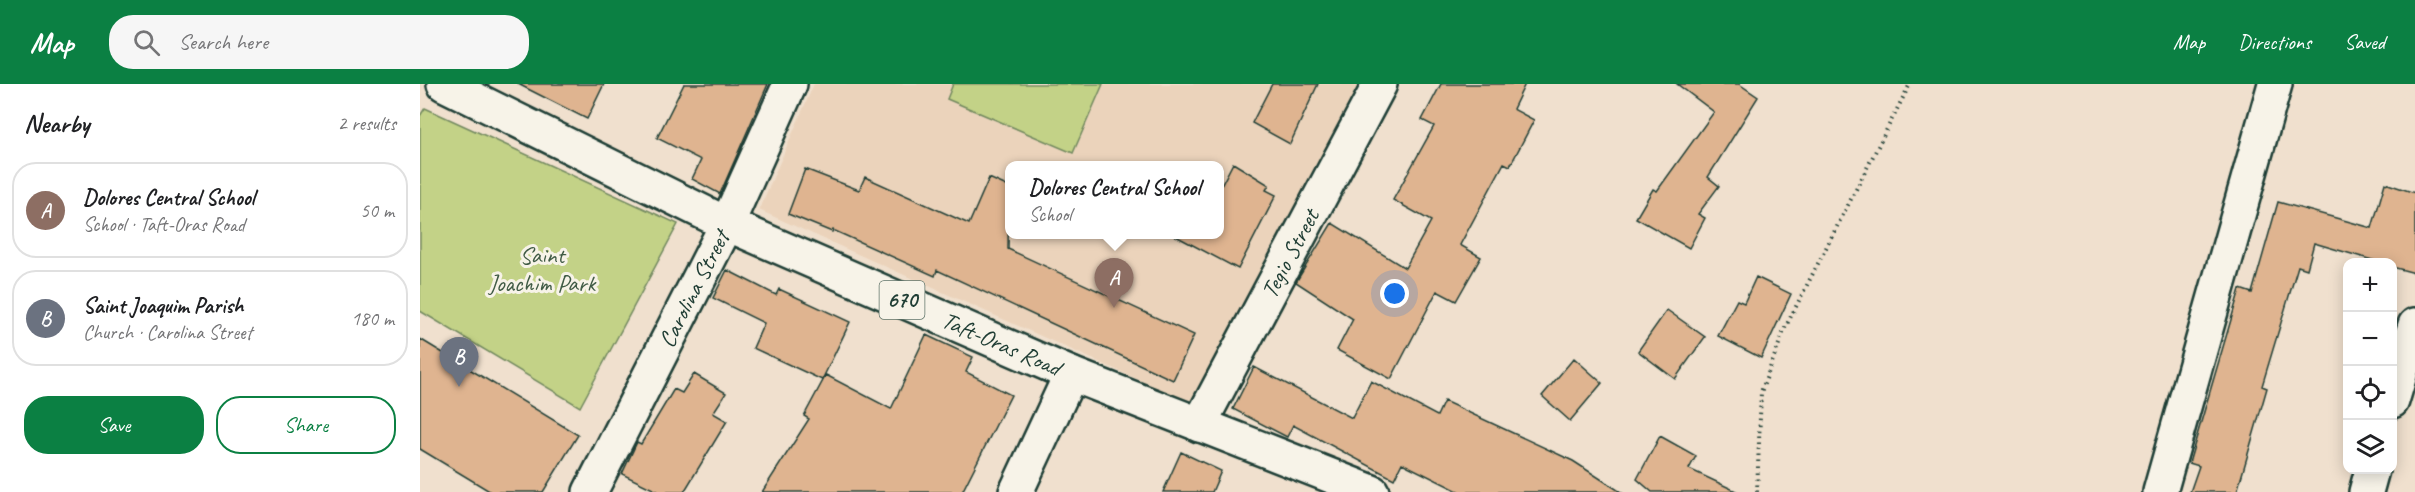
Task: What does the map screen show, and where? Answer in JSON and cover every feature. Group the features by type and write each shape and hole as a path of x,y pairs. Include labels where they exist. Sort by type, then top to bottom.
{"street":[{"name":"Taft-Oras Road","path":"444,84 727,224 1071,374 1372,492"},
{"name":"Carolina Street","path":"590,492 727,224 790,84"},
{"name":"Tegio Street","path":"1199,425 1380,84"},
{"path":"2160,492 2275,84"},
{"path":"2397,384 2415,325"},
{"path":"1016,492 1071,374"},
{"path":"2366,492 2371,474"}],"path":[{"path":"1757,492 1761,392 1785,327 1910,84"}],"shaded area":[{"path":"814,84 1370,84 1197,406 759,210"}],"green space":[{"path":"953,84 1103,84 1073,153 947,99"},
{"name":"Saint Joachim Park","path":"425,108 678,224 580,407 420,311 420,116"}],"building":[{"path":"518,84 604,84 587,119"},
{"path":"684,84 768,84 720,194 692,179 701,160 657,138"},
{"path":"1272,84 1318,84 1290,144 1252,123"},
{"path":"1441,84 1525,84 1513,109 1534,120 1510,166 1504,163 1460,245 1481,257 1456,301 1437,291 1391,379 1337,350 1353,319 1296,282 1332,223 1405,268 1431,221 1393,200 1434,126 1422,120"},
{"path":"1677,84 1739,84 1758,97 1708,177 1719,186 1698,214 1705,218 1689,248 1636,218 1653,189 1657,191 1714,112"},
{"path":"1233,163 1269,185 1266,190 1276,195 1238,269 1181,239 1224,239 1224,180"},
{"path":"805,169 859,190 865,177 969,224 989,178 1005,185 1005,239 1008,239 1008,249 1194,335 1173,380 937,270 935,276 833,230 832,232 788,214"},
{"path":"2385,183 2415,193 2415,273 2397,268 2397,258 2365,258 2314,243 2307,269 2298,266 2262,386 2267,388 2237,492 2190,492 2199,466 2189,463 2240,289 2252,293 2278,202 2372,228"},
{"path":"727,270 776,295 779,289 850,322 822,380 753,348 764,323 713,298"},
{"path":"1756,277 1791,294 1761,358 1718,336 1737,300 1744,303"},
{"path":"1667,310 1705,337 1675,379 1638,351"},
{"path":"926,335 973,357 966,372 1011,395 962,492 762,492 809,419 804,416 826,375 891,409"},
{"path":"420,339 578,435 543,492 491,492 420,449"},
{"path":"1574,358 1602,383 1570,421 1542,396"},
{"path":"1254,367 1352,418 1371,381 1437,416 1444,401 1573,461 1621,492 1460,492 1402,463 1394,479 1293,425 1287,437 1233,409"},
{"path":"694,374 726,393 713,413 727,421 684,492 659,492 622,474 637,442 641,444 674,389 682,393"},
{"path":"1660,436 1696,456 1689,469 1738,492 1652,492 1637,479"},
{"path":"1181,452 1221,471 1212,492 1163,492"}],"place":[{"name":"Dolores Central School","path":"1114,308"},
{"name":"Saint Joaquim Parish","path":"459,387"}]}
